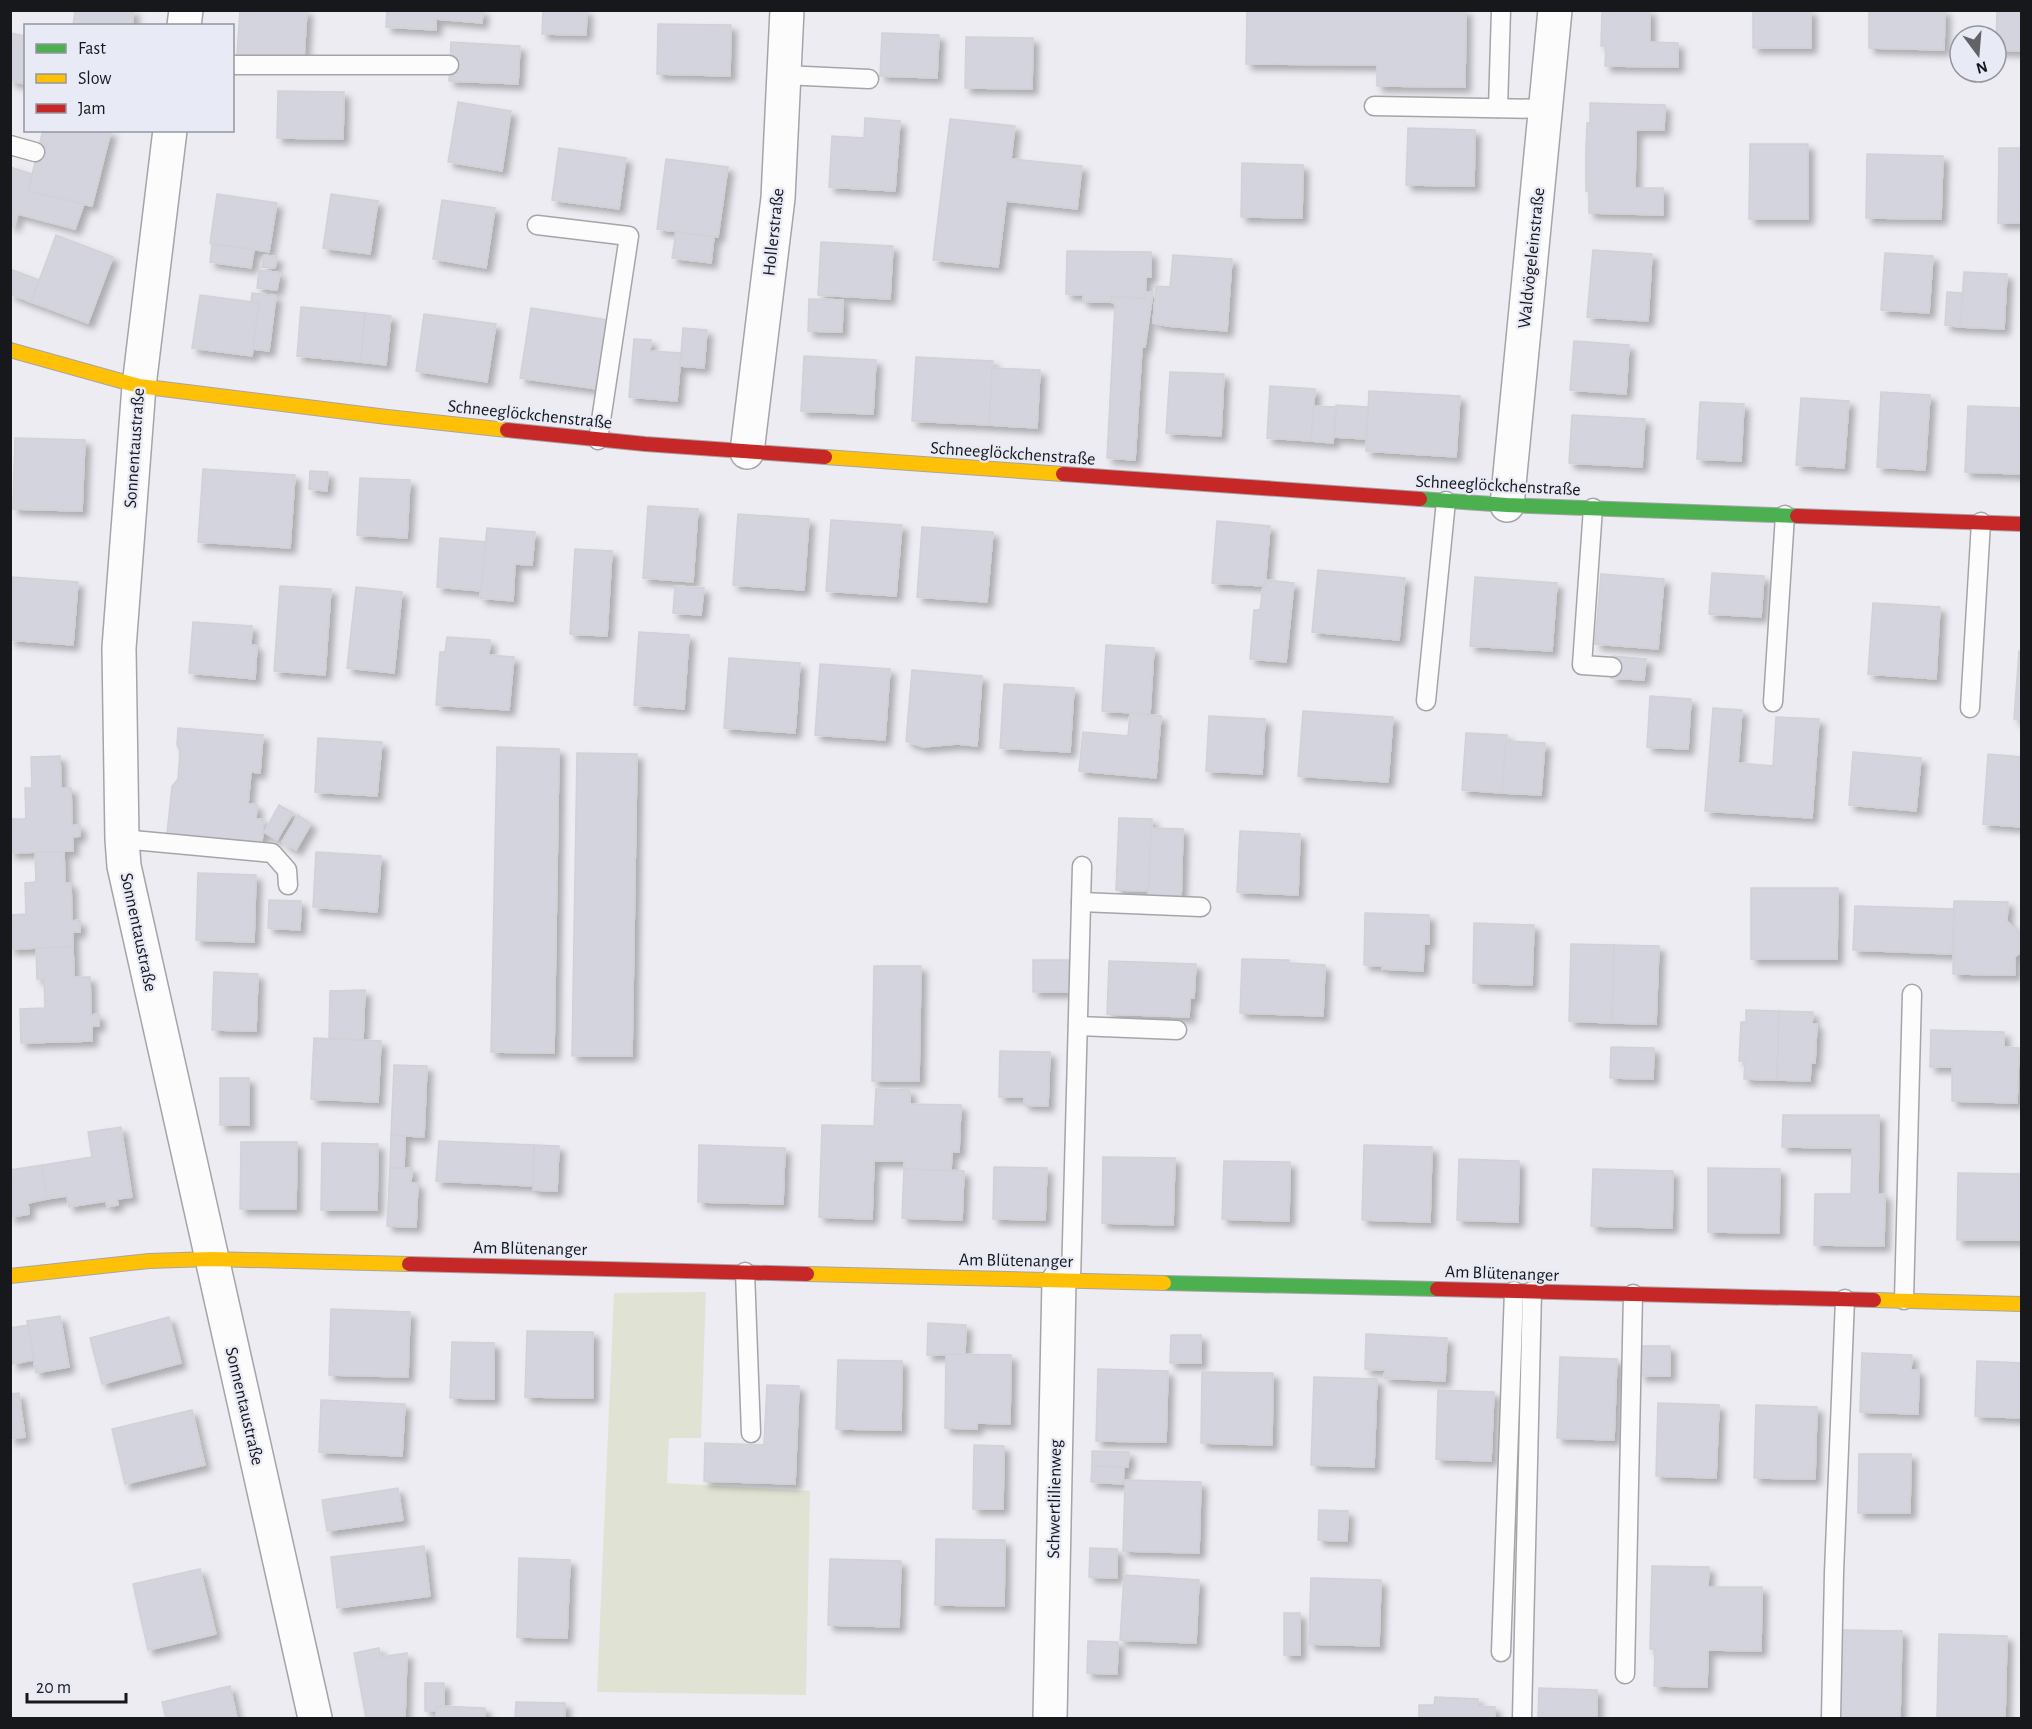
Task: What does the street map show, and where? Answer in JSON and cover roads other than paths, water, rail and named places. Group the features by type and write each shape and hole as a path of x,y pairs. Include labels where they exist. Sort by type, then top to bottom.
{"street":[{"name":"Hollerstraße","path":"747,452 778,198 787,10"},
{"name":"Waldvögeleinstraße","path":"1507,505 1556,10"},
{"name":"Sonnentaustraße","path":"170,132 139,386 119,648 124,866 315,1719"},
{"name":"Schneeglöckchenstraße","path":"10,350 139,386 387,417 598,440 1507,505 2022,524"},
{"name":"Am Blütenanger","path":"10,1276 127,1263 212,1258 2022,1304"},
{"name":"Schwertlilienweg","path":"1050,1719 1065,1280"}],"lane":[{"path":"1498,108 1501,10"},
{"path":"234,65 450,65"},
{"path":"784,75 869,79"},
{"path":"1374,106 1546,109"},
{"path":"10,145 35,152"},
{"path":"537,225 628,236 598,440"},
{"path":"1426,701 1446,501"},
{"path":"1593,508 1582,665 1612,667"},
{"path":"1773,702 1785,515"},
{"path":"1970,708 1981,522"},
{"path":"122,839 272,853 287,870 288,885"},
{"path":"1065,1280 1078,1026 1082,866"},
{"path":"1081,902 1201,907"},
{"path":"1904,1300 1912,994"},
{"path":"1078,1026 1177,1030"},
{"path":"746,1272 751,1432"},
{"path":"1501,1652 1523,1291"},
{"path":"1522,1719 1523,1291"},
{"path":"1624,1674 1633,1294"},
{"path":"1831,1719 1834,1573 1845,1299"}]}
